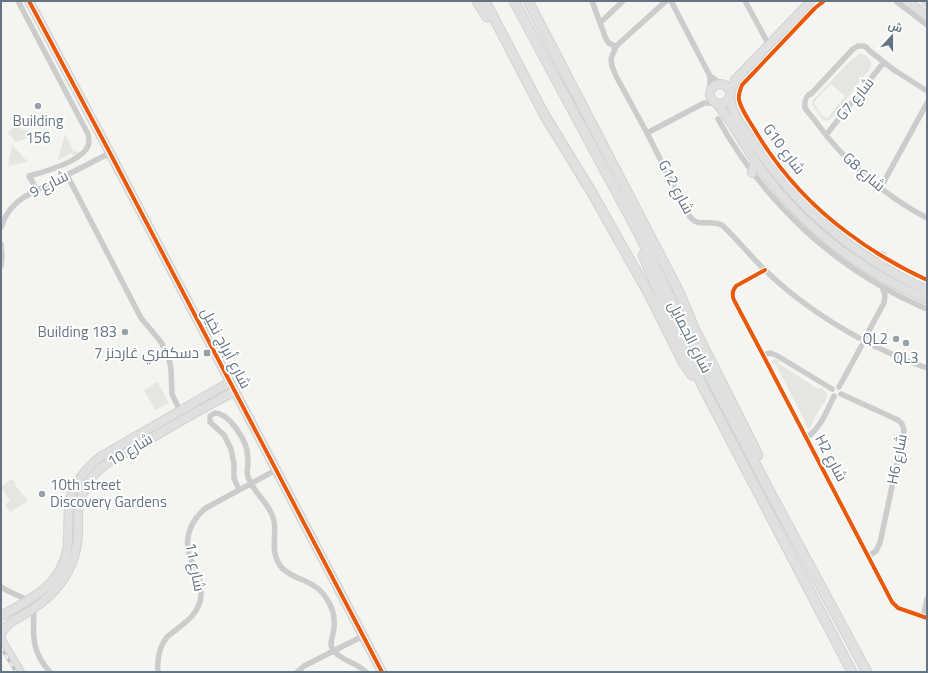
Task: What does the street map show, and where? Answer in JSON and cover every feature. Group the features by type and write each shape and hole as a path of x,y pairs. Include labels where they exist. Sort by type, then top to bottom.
{"main road":[{"path":"477,1 495,27 502,33"},
{"path":"485,1 545,116 591,191 649,294 684,364 702,387"},
{"name":"شارع الجمايل","path":"507,1 650,256 688,334 770,492 867,672"},
{"name":"شارع الجمايل","path":"514,1 620,204 702,387 852,672"},
{"path":"520,1 530,16 540,24"},
{"path":"528,1 678,290 695,330 762,463 770,492"},
{"path":"534,1 540,24"}],"street":[{"path":"18,1 89,138 88,147 82,154 64,164 30,176 37,190"},
{"name":"شارع أبراج نخيل","path":"28,1 110,153 382,672"},
{"name":"شارع أبراج نخيل","path":"32,1 46,29 48,37"},
{"path":"592,1 607,41 616,47 666,1"},
{"path":"600,23 623,1"},
{"path":"670,1 710,76 710,97 716,103"},
{"path":"745,1 769,45"},
{"name":"G10 شارع","path":"824,1 815,8 742,85 739,98 741,104 750,124 775,160 802,192 827,216 848,233 882,256 927,280"},
{"path":"896,1 927,25"},
{"path":"907,1 927,16"},
{"path":"647,133 704,103 720,104 726,102 735,80 809,3"},
{"path":"808,16 809,3"},
{"name":"G8 شارع","path":"884,62 870,52 866,47 861,45 855,47 808,96 805,101 805,108 826,135 852,163 897,200 927,218"},
{"name":"G12 شارع","path":"616,47 611,59 616,76 692,220 699,223 714,222 722,224 776,281 832,322 859,338"},
{"path":"757,57 760,59 766,59"},
{"path":"884,62 905,78 927,91"},
{"name":"G7 شارع","path":"826,135 884,62"},
{"path":"710,76 728,87 730,95"},
{"path":"704,103 714,85 735,80"},
{"name":"G10 شارع","path":"730,95 731,105 735,115 772,184 793,208 834,245 859,263 907,291 927,299"},
{"name":"G10 شارع","path":"716,103 758,158 783,182 809,211 844,241 862,254 927,290"},
{"path":"881,188 927,103"},
{"path":"718,119 752,173 781,207 813,238 841,261 860,274 897,295 927,309"},
{"name":"شارع 9","path":"1,227 9,209 16,202 110,153"},
{"path":"752,173 758,158 775,160"},
{"path":"67,175 141,318 161,342 165,350 170,363 172,394 183,412"},
{"path":"1,244 1,266"},
{"path":"882,256 883,267"},
{"name":"H2 شارع","path":"765,270 736,286 733,299 894,604 898,608 925,617"},
{"path":"882,287 885,295 884,304"},
{"path":"866,336 884,304 890,298 897,295"},
{"path":"862,345 859,342 859,338 862,335 866,336"},
{"path":"866,336 869,339 868,343"},
{"path":"834,396 838,397 841,394 842,390 840,387 862,345 868,343 905,360 927,368"},
{"path":"763,355 770,353 776,354 832,389 834,396 817,428 806,438"},
{"name":"شارع 10","path":"1,635 2,630 34,609 53,593 66,574 75,554 79,503 90,479 107,464 230,382"},
{"path":"832,389 836,386 840,387"},
{"name":"شارع 10","path":"1,616 23,600 34,597 49,585 59,571 67,553 71,496 88,467 100,457 183,412 235,391"},
{"name":"H6 شارع","path":"841,394 898,420 902,424 904,430 880,544 876,551 868,556"},
{"path":"239,490 234,478 232,449 224,435 210,422 210,416 212,414 218,413 229,421 237,429 243,439 248,461 248,476 256,492 266,503 274,522 273,545 278,563 289,573 314,586 322,592 332,609 334,629 331,645 334,651 366,672"},
{"name":"شارع 11","path":"158,672 158,659 163,644 168,636 186,623 194,614 200,602 202,588 201,581 189,554 188,548 191,526 199,514 206,508 276,470"},
{"path":"49,585 50,590 53,593"},
{"path":"1,587 23,600"},
{"path":"925,617 927,599"},
{"path":"34,609 33,635 35,645 38,654 50,672"},
{"path":"297,672 304,666 363,636"},
{"path":"1,640 20,672"}],"shaded area":[{"path":"859,54 865,56 871,61 870,69 831,119 827,121 823,120 812,105 813,100 851,60","holes":["831,84 845,96 826,118 822,115 814,103"]},
{"path":"758,61 759,62 739,85 736,96 768,154 764,153 735,109 733,96 735,85"},
{"path":"728,105 803,208 927,293 927,296 905,286 861,260 832,238 791,201 768,174 723,108"},
{"path":"15,126 35,132 56,130 16,142 8,133"},
{"path":"65,134 74,152 77,151 79,154 73,156 72,153 58,160"},
{"path":"12,145 28,162 8,166"},
{"path":"805,223 826,241 927,302 927,306 885,286 856,268 819,240 820,238 804,224"},
{"path":"774,359 779,360 778,363 818,389 821,388 826,393 827,397 824,404 822,405 809,429 807,428 805,421 776,365 772,361"},
{"path":"158,382 169,403 155,410 144,390"},
{"path":"11,479 15,482 15,485 28,501 10,512 5,505 10,500 1,487"}],"railway":[{"path":"1,647 16,672"}],"cycle path":[{"path":"29,1 382,672"},
{"path":"824,1 815,8 742,85 739,96 740,103 762,142 773,157 795,185 820,210 867,247 927,280"},
{"path":"765,270 736,286 733,292 734,300 892,602 898,608 927,618"}],"place":[{"name":"Building 156","path":"38,106"},
{"name":"Building 183","path":"125,332"},
{"name":"QL2","path":"896,339"},
{"name":"QL3","path":"906,343"},
{"name":"دسكفري غاردنز 7","path":"207,353"},
{"name":"10th street Discovery Gardens","path":"42,494"}]}
